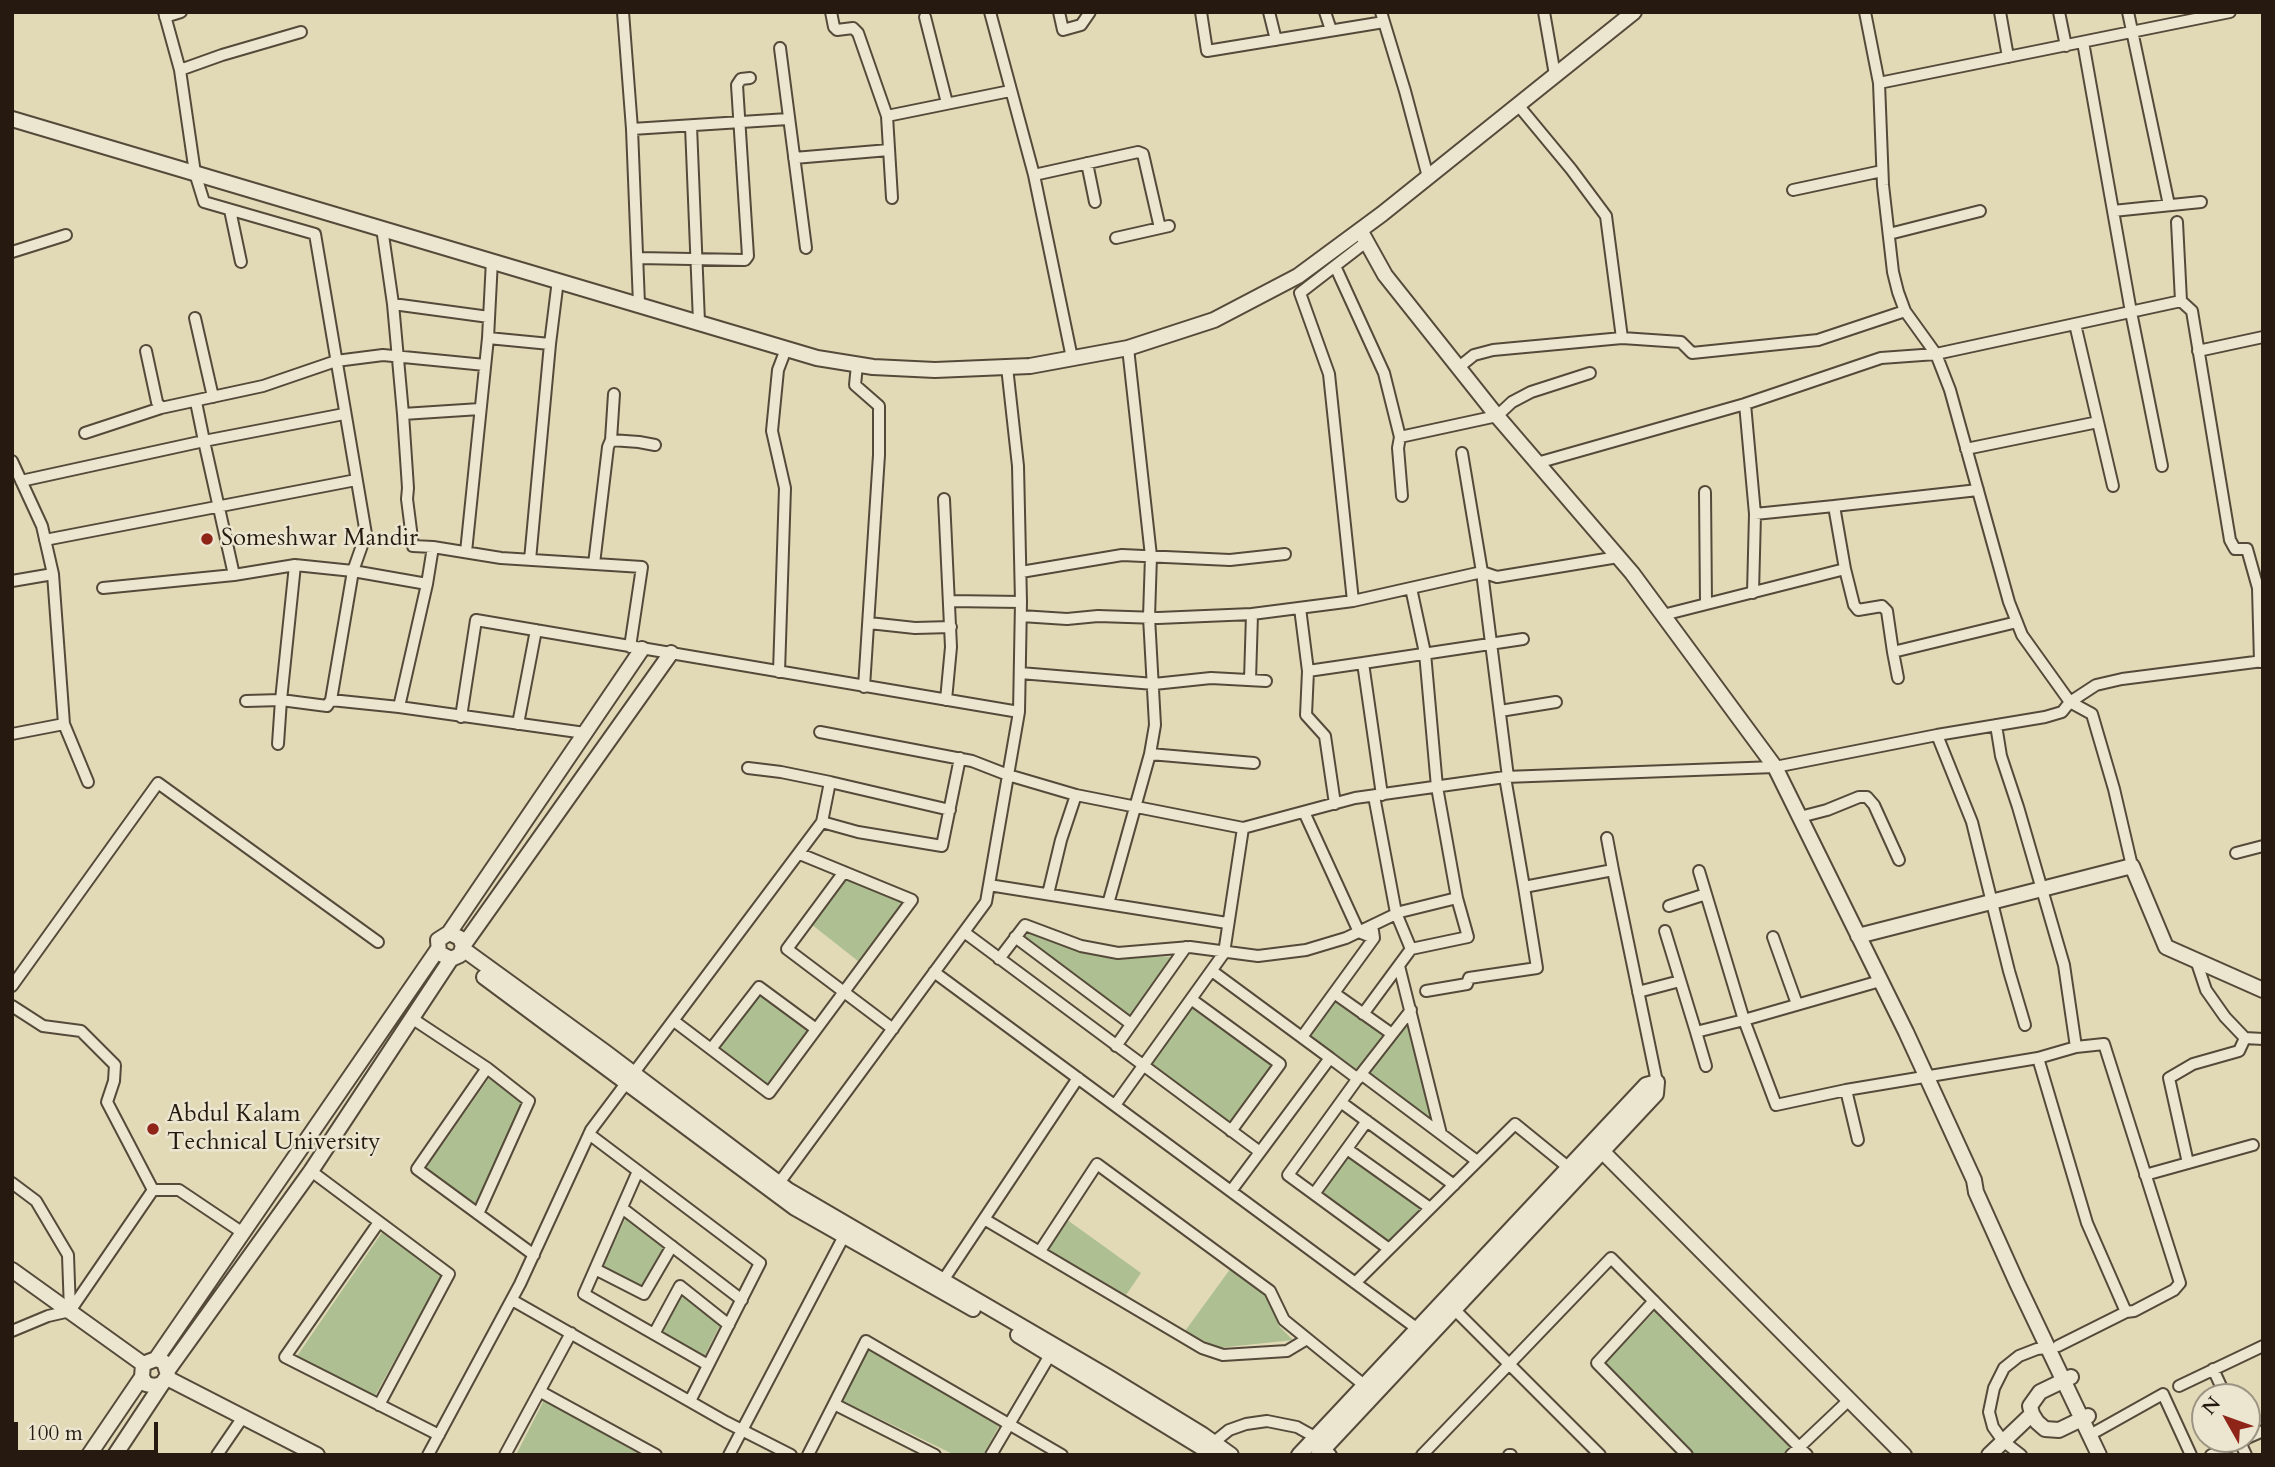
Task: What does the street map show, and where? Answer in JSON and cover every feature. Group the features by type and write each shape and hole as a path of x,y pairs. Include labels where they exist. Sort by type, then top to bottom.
{"street":[{"path":"181,12 164,15 180,70 195,173 204,202 315,234"},
{"path":"623,12 632,130 639,304"},
{"path":"831,12 837,30 853,28 858,33 887,116 892,198"},
{"path":"990,12 1034,175 1072,358"},
{"path":"1059,12 1063,30 1081,25 1090,12"},
{"path":"1201,12 1207,51 1331,30 1382,17 1428,177"},
{"path":"1269,12 1276,40"},
{"path":"1325,12 1331,30"},
{"path":"1544,12 1555,75"},
{"path":"1353,601 1329,374 1300,293 1335,266 1363,236 1428,177 1634,12"},
{"path":"1865,12 1879,83 1882,171 1893,272 1905,310 1936,354 1950,390 2008,602 2022,635 2070,702 2092,714 2114,789 2132,866 2166,947 2263,990"},
{"path":"2000,12 2008,57"},
{"path":"2059,12 2066,46"},
{"path":"2128,12 2169,205"},
{"path":"1879,83 2230,12"},
{"path":"925,17 947,103"},
{"path":"180,70 301,32"},
{"path":"2083,42 2131,312 2162,466"},
{"path":"780,48 806,248"},
{"path":"638,258 745,260 748,256 737,85 741,79 750,78"},
{"path":"887,116 1010,91"},
{"path":"1518,105 1606,216 1622,338"},
{"path":"12,119 786,349 857,365 935,370 1030,366 1128,348 1214,320 1298,276 1363,236"},
{"path":"632,130 788,119"},
{"path":"691,126 699,322"},
{"path":"794,158 890,150"},
{"path":"1034,175 1138,152 1143,154 1165,227 1116,238"},
{"path":"1087,163 1095,202"},
{"path":"1793,190 1882,171"},
{"path":"2113,211 2201,202"},
{"path":"246,701 281,700 327,706 331,700 353,571 366,534 315,234 316,208"},
{"path":"230,210 241,262"},
{"path":"1889,234 1980,211"},
{"path":"820,732 960,758 1076,795 1243,828 1378,795 1507,776 1775,767 1937,734 2045,717 2062,712 2070,702 2096,685 2122,679 2262,662 2258,588 2247,549 2235,549 2230,540 2192,311 2181,301 2177,222"},
{"path":"89,1455 147,1367 243,1233 438,949 441,937 449,933 585,733 636,648 642,567 530,560 412,546 393,304 382,228"},
{"path":"12,252 66,235"},
{"path":"1363,236 1385,275 1497,416 1618,557 1775,767 1881,981 1974,1180 1984,1188 2086,1417 2099,1454"},
{"path":"466,552 488,338 492,260"},
{"path":"1335,266 1384,373 1401,437 1398,448 1402,496"},
{"path":"530,560 558,280"},
{"path":"1537,463 1745,404 1881,358 1936,354 2181,301"},
{"path":"393,304 489,317"},
{"path":"1459,368 1474,355 1493,350 1622,338 1681,342 1692,353 1818,340 1905,310"},
{"path":"195,318 213,397"},
{"path":"2075,324 2113,486"},
{"path":"2198,351 2263,337"},
{"path":"488,338 550,344"},
{"path":"1108,904 1150,754 1155,725 1149,617 1151,556 1128,348"},
{"path":"779,672 785,488 772,431 778,370 786,349"},
{"path":"146,351 157,402 161,408"},
{"path":"85,433 161,408 263,386 336,361 383,355 485,365"},
{"path":"857,365 855,385 878,406 878,468 864,687"},
{"path":"776,1188 986,902 1019,712 1021,572 1018,466 1007,367"},
{"path":"1401,437 1497,416 1512,402 1531,392 1590,373"},
{"path":"594,564 611,440 614,394"},
{"path":"196,402 234,575"},
{"path":"1745,404 1755,514 1753,593"},
{"path":"403,414 480,409"},
{"path":"12,492 23,485 204,440 344,414"},
{"path":"1966,449 2098,422"},
{"path":"611,440 655,445"},
{"path":"1426,991 1467,984 1469,978 1537,968 1507,776 1482,572 1462,453"},
{"path":"12,461 42,526 53,575 64,724 88,782"},
{"path":"45,540 356,480"},
{"path":"1755,514 1978,490"},
{"path":"1705,492 1706,604"},
{"path":"944,499 951,627 946,700"},
{"path":"1834,506 1854,605 1858,610 1882,606 1887,611 1898,678"},
{"path":"399,708 433,547"},
{"path":"1021,572 1122,555 1230,560 1285,554"},
{"path":"1021,616 1067,619 1098,616 1252,614 1353,601 1482,572 1497,577 1618,557"},
{"path":"103,588 234,575 295,565 353,571 427,584"},
{"path":"278,744 295,565"},
{"path":"1663,615 1845,569"},
{"path":"12,581 53,575"},
{"path":"1363,1014 1411,949 1468,937 1457,898 1437,786 1425,653 1411,588"},
{"path":"950,601 1021,602"},
{"path":"1300,608 1308,671 1306,715 1325,736 1335,804"},
{"path":"1251,680 1252,614"},
{"path":"461,717 476,620 1019,712"},
{"path":"1893,652 2017,622"},
{"path":"869,623 915,628 951,627"},
{"path":"518,724 536,630"},
{"path":"1308,671 1523,639"},
{"path":"115,1455 458,953 671,653"},
{"path":"1363,663 1378,795 1396,914 1411,949"},
{"path":"1020,673 1154,684 1211,678 1266,681"},
{"path":"331,700 585,733"},
{"path":"1500,711 1556,702"},
{"path":"12,734 64,724"},
{"path":"1996,725 2001,756 2064,965 2076,1047"},
{"path":"1937,734 1972,822 2025,1025"},
{"path":"1150,754 1254,763"},
{"path":"822,822 858,832 942,846 960,758"},
{"path":"748,768 830,782 950,810"},
{"path":"428,1455 512,1300 589,1134 822,822 830,782"},
{"path":"12,986 158,783 378,942"},
{"path":"1048,894 1061,840 1076,795"},
{"path":"1800,817 1859,797 1867,797 1874,805 1899,860"},
{"path":"1304,812 1359,932 1374,938"},
{"path":"1115,1105 1224,953 1243,828"},
{"path":"1299,1455 1322,1449 1423,1333 1574,1171 1656,1094 1657,1082 1607,838"},
{"path":"2236,853 2263,846"},
{"path":"674,1021 768,1093 912,900 800,854"},
{"path":"1858,936 2132,866"},
{"path":"1524,887 1613,870"},
{"path":"1699,871 1744,1020 1776,1105 1846,1090 2038,1058 2076,1047 2104,1044 2180,1283 2174,1290 2134,1311 2126,1312 2053,1347 2037,1349 2019,1356 2004,1368 1994,1388 1989,1412 1993,1427 2003,1441 2021,1455"},
{"path":"844,872 787,949 893,1028"},
{"path":"989,885 1227,923"},
{"path":"1669,906 1706,894"},
{"path":"999,959 1025,925 1081,946 1118,953 1186,947 1258,956 1307,950 1346,938 1396,914 1457,898"},
{"path":"1301,1037 1374,938 1373,925"},
{"path":"1665,931 1706,1066"},
{"path":"964,932 1259,1152"},
{"path":"449,933 460,938 458,953"},
{"path":"1015,937 1131,1024"},
{"path":"1773,937 1797,1004"},
{"path":"1116,1046 1186,947"},
{"path":"438,949 442,956 458,953 631,1078 776,1188 940,1284 1110,1378 1209,1450"},
{"path":"2196,960 2206,990 2225,1017 2245,1038 2263,1039"},
{"path":"1399,966 1441,1134"},
{"path":"1212,971 1477,1161"},
{"path":"934,972 1423,1333"},
{"path":"1637,992 1680,981"},
{"path":"1696,1032 1881,981"},
{"path":"711,1049 759,987 816,1029"},
{"path":"1334,993 1392,1034"},
{"path":"1191,999 1280,1064 1231,1132"},
{"path":"12,1006 43,1027 80,1031 115,1065 114,1081 107,1102 153,1190"},
{"path":"1389,1249 1288,1175 1410,1010"},
{"path":"413,1019 487,1068 529,1101 478,1214"},
{"path":"2188,1164 2169,1079 2193,1064 2239,1051 2245,1038"},
{"path":"1231,1191 1330,1058"},
{"path":"2038,1058 2087,1223 2126,1312"},
{"path":"487,1068 418,1169 534,1255"},
{"path":"940,1284 1077,1078"},
{"path":"1846,1090 1858,1140"},
{"path":"1342,1103 1454,1185"},
{"path":"1314,1194 1367,1121"},
{"path":"1355,1283 1515,1124 1574,1171"},
{"path":"589,1134 760,1263 690,1401"},
{"path":"2146,1175 2253,1144"},
{"path":"1597,1147 1904,1455"},
{"path":"1347,1149 1430,1208"},
{"path":"1040,1251 1097,1164 1270,1291 1284,1320 1364,1385"},
{"path":"311,1171 449,1274 379,1405"},
{"path":"638,1171 584,1294 708,1365"},
{"path":"1322,1449 1364,1385 1454,1309 1574,1171"},
{"path":"12,1183 36,1201 68,1255 70,1311"},
{"path":"776,1188 795,1208 940,1284 1209,1450 1231,1455"},
{"path":"153,1190 179,1189 243,1233"},
{"path":"12,1331 48,1316 70,1311 153,1190"},
{"path":"622,1208 742,1300"},
{"path":"984,1219 1202,1348 1223,1355 1287,1351 1307,1339"},
{"path":"379,1222 285,1357 439,1435"},
{"path":"729,1455 844,1236"},
{"path":"595,1269 644,1294 672,1246"},
{"path":"1422,1455 1611,1258 1799,1452 1849,1400"},
{"path":"12,1270 147,1367 150,1386 166,1378"},
{"path":"654,1334 680,1286 729,1325"},
{"path":"512,1300 791,1455"},
{"path":"1654,1301 1597,1363 1687,1455"},
{"path":"1454,1309 1601,1455"},
{"path":"505,1455 571,1333"},
{"path":"808,1455 866,1341 1060,1454"},
{"path":"2179,1386 2213,1368 2261,1351"},
{"path":"991,1455 1050,1354"},
{"path":"147,1367 164,1362 166,1378"},
{"path":"2213,1368 2220,1383"},
{"path":"166,1378 317,1455"},
{"path":"2068,1379 2040,1392 2030,1406 2032,1414 2045,1429 2059,1430 2086,1417"},
{"path":"541,1392 654,1454"},
{"path":"2097,1431 2163,1394 2191,1455"},
{"path":"834,1404 935,1455"},
{"path":"1989,1455 2032,1414"},
{"path":"217,1455 243,1417"},
{"path":"2086,1417 2097,1431 2099,1454"},
{"path":"1209,1450 1229,1430 1267,1421 1297,1427 1322,1449"}],"green space":[{"path":"846,879 902,903 858,961 811,924"},
{"path":"1030,931 1094,955 1175,957 1130,1016 1024,938"},
{"path":"758,994 808,1031 767,1086 717,1049"},
{"path":"1336,998 1385,1035 1356,1074 1307,1037"},
{"path":"1193,1006 1273,1065 1231,1124 1150,1065"},
{"path":"1407,1021 1434,1123 1368,1074"},
{"path":"489,1078 521,1103 477,1205 426,1168"},
{"path":"1348,1154 1421,1208 1389,1241 1321,1191"},
{"path":"626,1217 666,1247 643,1288 603,1267"},
{"path":"1066,1219 1141,1273 1126,1295 1047,1249"},
{"path":"383,1231 442,1274 375,1396 297,1356"},
{"path":"1231,1268 1268,1295 1279,1326 1293,1340 1218,1348 1185,1331"},
{"path":"681,1292 721,1323 704,1357 660,1332"},
{"path":"1655,1311 1792,1447 1784,1455 1695,1455 1604,1364"},
{"path":"869,1349 999,1426 983,1455 955,1455 843,1401"},
{"path":"544,1400 641,1455 516,1455"}],"place":[{"name":"Someshwar Mandir","path":"207,539"},
{"name":"Abdul Kalam Technical University","path":"153,1129"}]}
